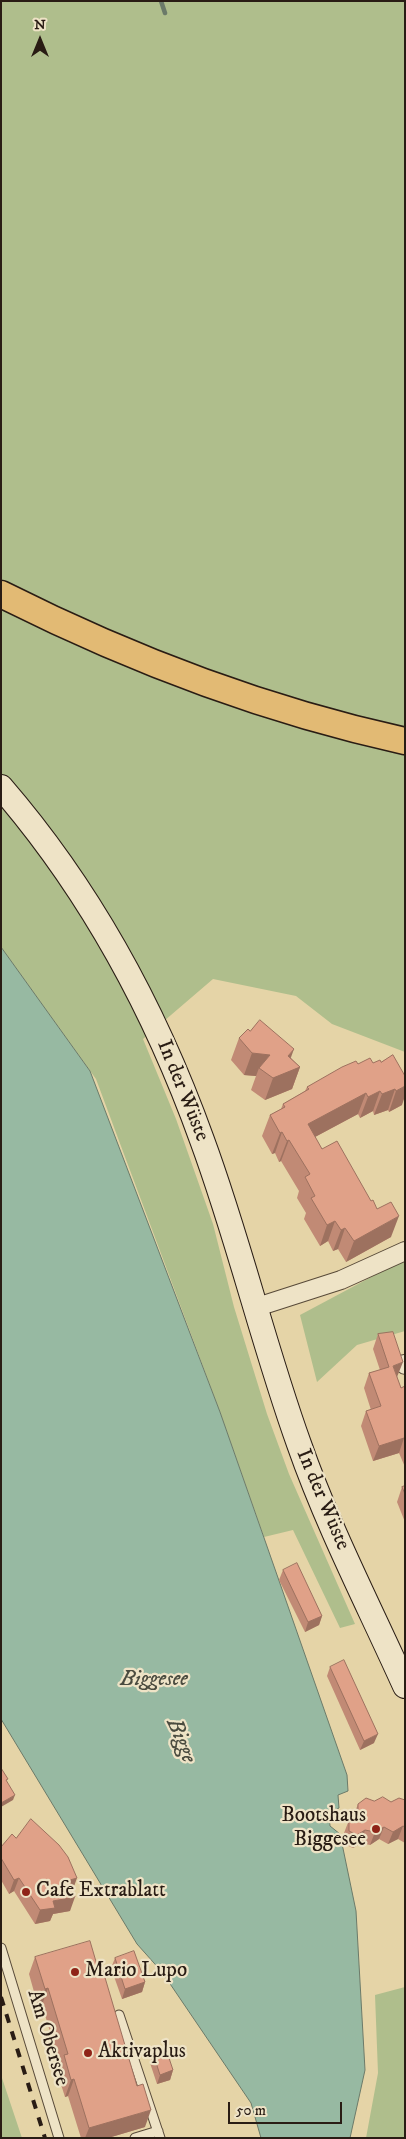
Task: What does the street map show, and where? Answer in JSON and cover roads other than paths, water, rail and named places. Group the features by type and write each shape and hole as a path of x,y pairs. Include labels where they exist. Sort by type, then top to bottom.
{"main road":[{"path":"1,594 67,627 181,675 300,715 405,740"},
{"name":"In der Wüste","path":"1,786 77,887 147,1007 202,1140 254,1308 300,1447 329,1520 405,1686"}],"street":[{"path":"254,1308 341,1280 405,1250"}],"lane":[{"name":"Am Obersee","path":"1,1948 59,2138"},
{"path":"119,2014 159,2134 135,2138"}],"water":[{"name":"Biggesee","path":"1,947 90,1071 220,1412 347,1775 348,1791 338,1795 339,1808 329,1813 330,1826 340,1834 356,1911 365,2070 350,2138 261,2138 251,2103 162,1972 137,1944 1,1719"}],"waterway":[{"path":"161,1 165,13"}],"railway":[{"path":"1,1997 45,2138"}],"place":[{"name":"Bootshaus Biggesee","path":"376,1829"},
{"name":"Cafe Extrablatt","path":"26,1892"},
{"name":"Mario Lupo","path":"75,1972"},
{"name":"Aktivaplus","path":"88,2053"}],"water label":[{"name":"Bigge","path":"180,1741"}]}
